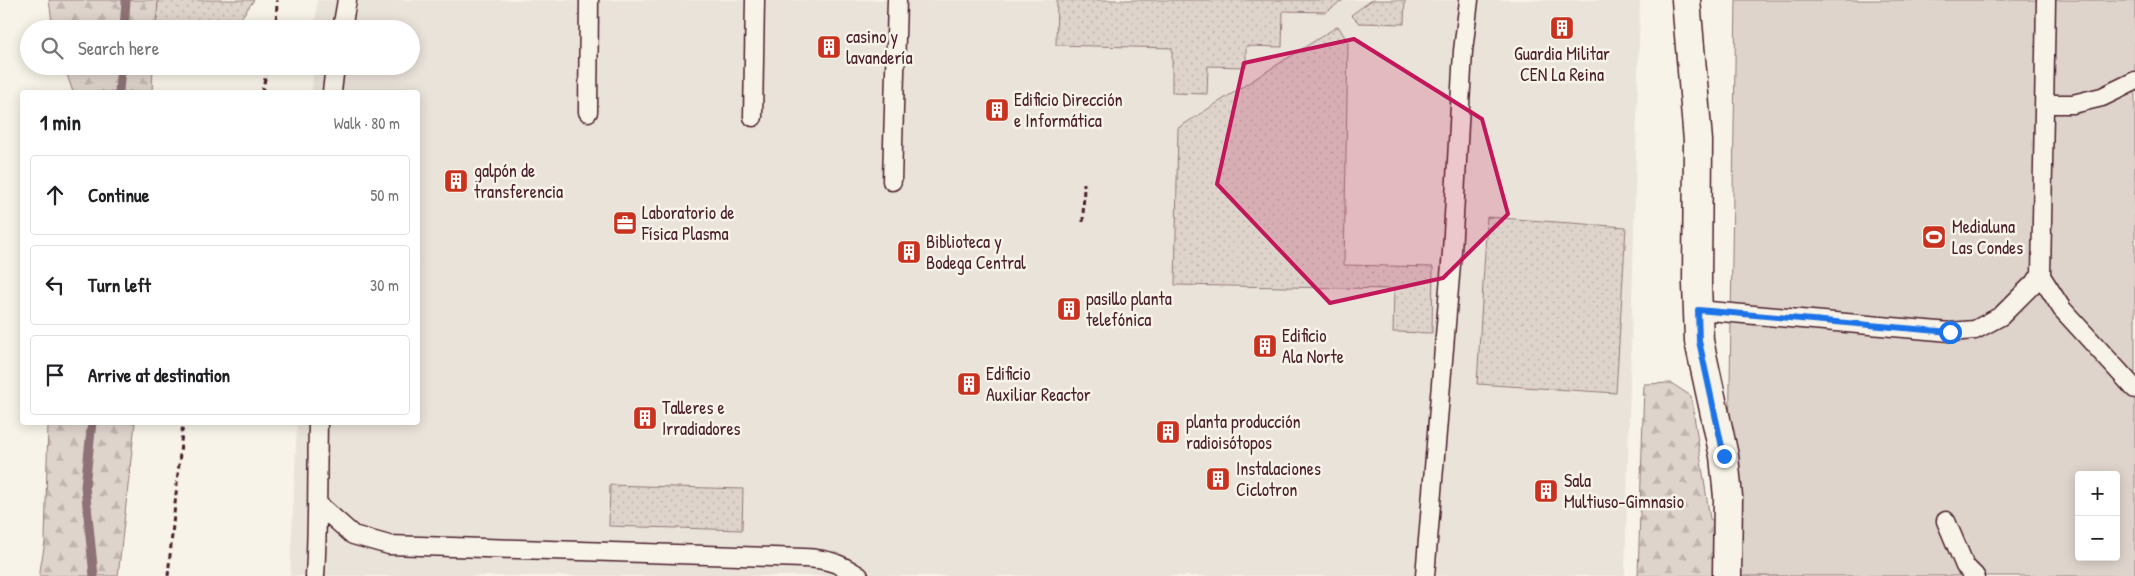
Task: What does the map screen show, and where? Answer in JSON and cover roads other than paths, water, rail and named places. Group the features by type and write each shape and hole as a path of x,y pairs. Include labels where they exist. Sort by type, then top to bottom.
{"street":[{"path":"1686,0 1698,141 1699,341 1724,456 1728,497 1727,576"}],"lane":[{"path":"344,20 347,0"},
{"path":"588,112 589,0"},
{"path":"753,117 754,0"},
{"path":"892,181 897,0"},
{"path":"1424,576 1452,252 1463,51 1469,0"},
{"path":"2046,0 2041,276 2062,309 2135,389"},
{"path":"332,90 334,75"},
{"path":"2044,104 2073,104 2102,96 2135,81"},
{"path":"1698,310 1950,332 1976,330 2001,316 2041,276"},
{"path":"315,576 318,505 318,425"},
{"path":"318,505 354,535 389,545 826,559 845,566 859,576"},
{"path":"1946,521 1965,566 1975,576"}],"waterway":[{"path":"125,20 126,0"},
{"path":"119,90 120,75"},
{"path":"92,425 85,486 94,576"}],"place":[{"name":"Guardia Militar CEN La Reina","path":"1562,28"},
{"name":"casino y lavandería","path":"829,47"},
{"name":"Edificio Dirección e Informática","path":"997,110"},
{"name":"galpón de transferencia","path":"456,181"},
{"name":"Laboratorio de Física Plasma","path":"625,223"},
{"name":"Medialuna Las Condes","path":"1934,237"},
{"name":"Biblioteca y Bodega Central","path":"909,252"},
{"name":"pasillo planta telefónica","path":"1069,309"},
{"name":"Edificio Ala Norte","path":"1265,346"},
{"name":"Edificio Auxiliar Reactor","path":"969,384"},
{"name":"Talleres e Irradiadores","path":"645,418"},
{"name":"planta producción radioisótopos","path":"1168,432"},
{"name":"Instalaciones Ciclotron","path":"1218,479"},
{"name":"Sala Multiuso-Gimnasio","path":"1546,491"}]}
